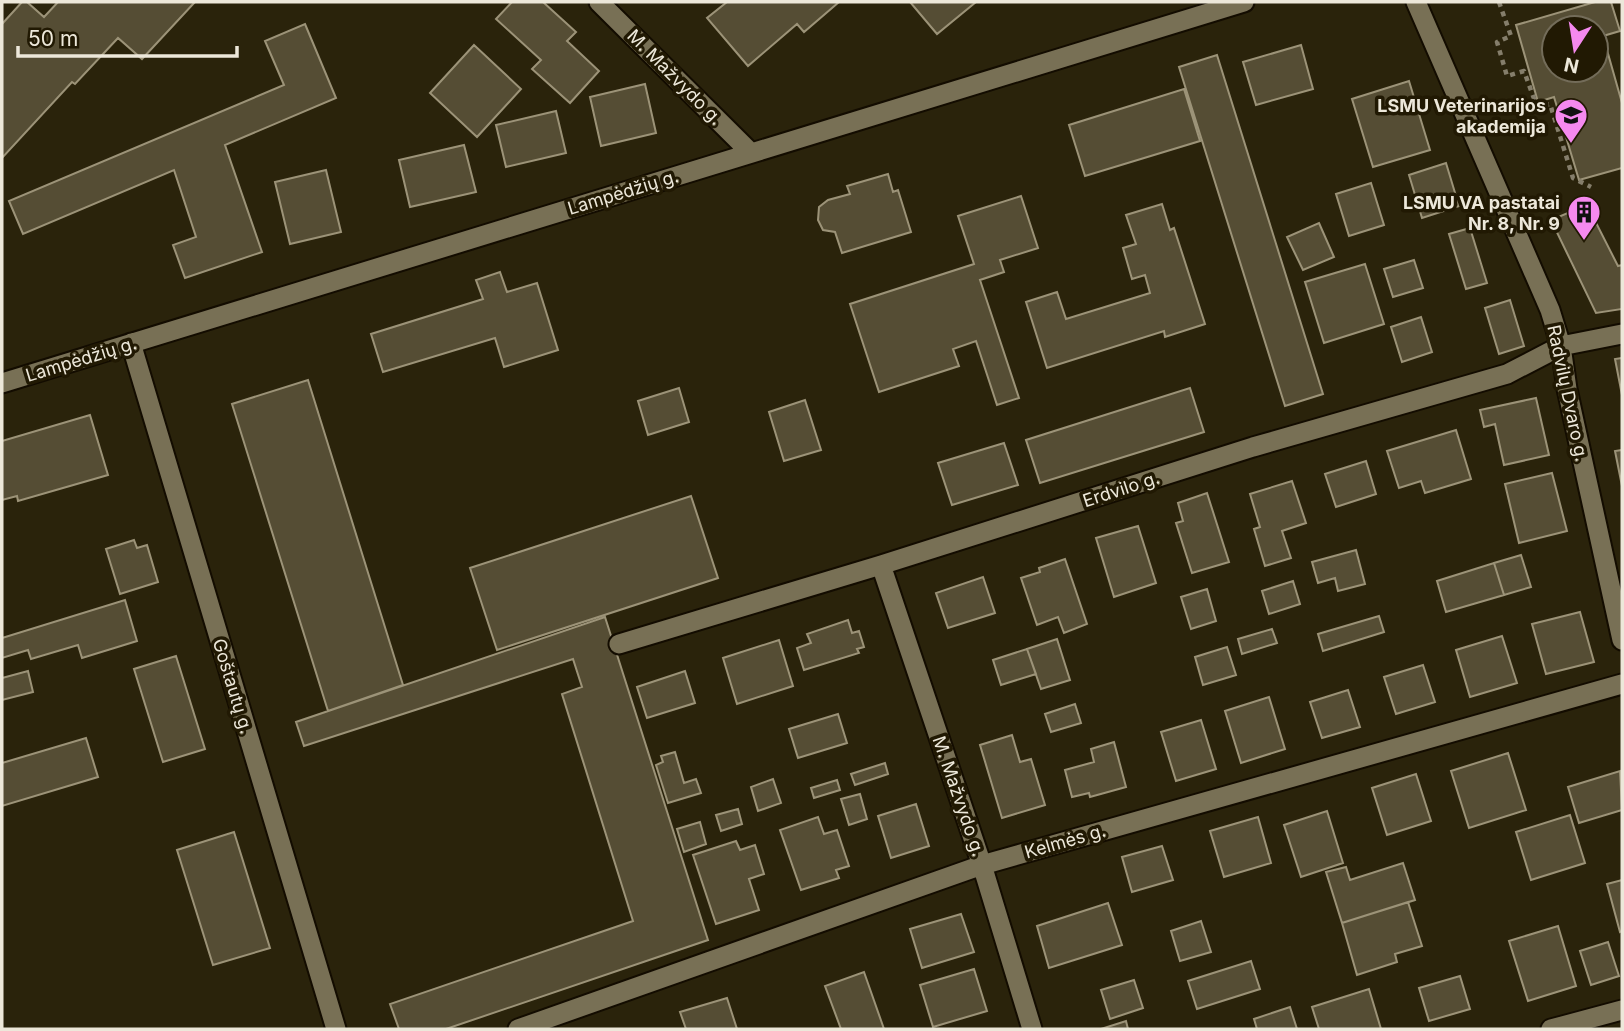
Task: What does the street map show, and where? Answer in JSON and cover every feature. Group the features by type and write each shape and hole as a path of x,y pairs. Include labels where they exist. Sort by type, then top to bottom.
{"street":[{"name":"M. Mažvydo g.","path":"599,2 751,153"},
{"name":"Lampėdžių g.","path":"2,383 1244,2"},
{"name":"Radvilų Dvaro g.","path":"1416,2 1550,310 1561,346 1567,389 1622,640"},
{"name":"Erdvilo g.","path":"619,644 881,565 1253,447 1507,374 1561,346 1622,334"},
{"name":"Goštautų g.","path":"131,343 337,1029"},
{"name":"M. Mažvydo g.","path":"881,565 982,864 1032,1029"},
{"name":"Kelmės g.","path":"518,1029 982,864 1622,684"},
{"path":"1551,1029 1622,1010"}],"path":[{"path":"1499,2 1511,36 1497,42 1507,76 1524,71 1537,107 1550,104 1573,178 1591,187"}],"building":[{"path":"22,2 27,2 44,17 58,2 195,2 142,59 118,38 75,84 72,82 2,158 2,24"},
{"path":"512,2 543,2 576,32 567,41 599,71 570,103 532,69 541,60 496,19"},
{"path":"727,2 839,2 804,32 797,24 748,66 707,18"},
{"path":"910,2 976,2 937,34"},
{"path":"1595,2 1611,2 1620,31 1610,34 1610,14 1554,14"},
{"path":"1540,18 1540,84 1610,84 1610,61 1622,103 1622,168 1579,180 1554,97 1538,102 1516,25"},
{"path":"305,24 336,98 225,145 262,252 185,278 173,245 196,237 174,170 23,234 9,201 284,85 265,41"},
{"path":"474,45 521,89 477,137 430,93"},
{"path":"1301,45 1313,89 1256,105 1243,62"},
{"path":"1217,55 1323,394 1285,406 1179,67"},
{"path":"1409,81 1430,150 1373,167 1352,99"},
{"path":"645,84 656,133 601,146 590,97"},
{"path":"1184,89 1200,141 1085,176 1069,125"},
{"path":"556,111 566,153 506,167 496,125"},
{"path":"464,145 476,192 410,207 399,160"},
{"path":"1446,163 1459,206 1422,218 1409,175"},
{"path":"326,170 341,232 290,244 275,182"},
{"path":"888,174 893,192 898,190 911,232 842,253 835,232 823,230 818,220 819,207 828,200 850,194 847,186"},
{"path":"1371,183 1384,225 1349,236 1336,194"},
{"path":"1021,196 1038,248 1000,260 1004,272 980,280 1019,398 997,405 976,341 953,349 959,366 879,392 850,304 974,264 958,216"},
{"path":"1162,204 1170,230 1174,228 1205,324 1165,337 1164,331 1047,368 1026,302 1057,292 1066,319 1150,293 1145,275 1132,279 1123,248 1136,244 1126,215"},
{"name":"LSMU VA pastatai Nr. 8, Nr. 9","path":"1587,205 1618,266 1622,265 1622,309 1596,313 1551,220"},
{"path":"1319,223 1334,257 1303,270 1287,237"},
{"path":"1470,228 1487,283 1466,289 1449,234"},
{"path":"1414,260 1423,288 1393,297 1384,269"},
{"path":"1365,264 1384,324 1324,343 1305,282"},
{"path":"500,272 507,292 537,283 558,350 504,367 495,338 383,372 371,334 483,299 476,280"},
{"path":"1510,300 1524,346 1499,354 1485,308"},
{"path":"1421,317 1432,352 1402,362 1391,327"},
{"path":"1622,358 1622,395 1615,359"},
{"path":"308,380 403,685 328,711 232,404"},
{"path":"679,388 689,422 648,435 638,401"},
{"path":"1190,388 1204,432 1040,483 1026,440"},
{"path":"1536,398 1549,455 1504,465 1495,424 1484,427 1480,410"},
{"path":"805,400 821,450 784,461 769,412"},
{"path":"90,415 108,475 18,501 17,496 2,500 2,441"},
{"path":"1456,430 1471,479 1425,493 1421,481 1399,488 1387,451"},
{"path":"1004,443 1018,485 952,505 938,463"},
{"path":"1622,450 1622,486 1615,451"},
{"path":"1366,461 1376,494 1336,507 1325,474"},
{"path":"1552,473 1567,531 1519,543 1505,484"},
{"path":"1292,481 1306,523 1282,531 1291,558 1265,566 1254,529 1260,527 1250,494"},
{"path":"1207,493 1229,562 1192,573 1176,523 1183,521 1178,503"},
{"path":"691,496 718,578 497,650 470,568"},
{"path":"1138,526 1156,583 1114,597 1096,538"},
{"path":"134,540 137,548 147,545 158,582 120,594 106,549"},
{"path":"1356,550 1365,584 1338,591 1335,578 1318,583 1312,562"},
{"path":"1521,555 1531,587 1504,595 1494,563"},
{"path":"1065,559 1087,624 1064,633 1058,617 1037,625 1021,578"},
{"path":"1494,563 1504,595 1446,612 1437,581"},
{"path":"983,577 995,613 948,628 936,593"},
{"path":"1293,581 1300,604 1269,614 1262,591"},
{"path":"1207,589 1216,621 1191,629 1181,597"},
{"path":"125,600 137,641 82,658 78,645 31,659 28,650 2,658 2,638"},
{"path":"1580,612 1594,662 1546,674 1532,624"},
{"path":"1379,616 1384,632 1323,651 1318,634"},
{"path":"605,617 708,940 446,1029 399,1029 390,1004 633,921 562,694 582,687 573,659 304,746 296,722"},
{"path":"848,620 852,633 859,631 864,647 857,649 859,653 804,670 797,648 811,643 807,634"},
{"path":"1272,629 1277,643 1242,654 1238,639"},
{"path":"1502,636 1517,683 1470,697 1456,650"},
{"path":"1057,639 1070,680 1041,689 1027,649"},
{"path":"779,640 793,686 737,704 723,658"},
{"path":"1227,647 1236,675 1203,685 1195,657"},
{"path":"1027,649 1036,674 1001,685 993,660"},
{"path":"176,656 205,749 163,762 134,669"},
{"path":"1423,665 1435,702 1396,714 1384,677"},
{"path":"28,671 33,692 2,700 2,678"},
{"path":"685,671 695,703 647,718 637,687"},
{"path":"1348,690 1360,727 1322,738 1310,702"},
{"path":"1269,697 1285,749 1241,763 1225,711"},
{"path":"1075,704 1081,723 1051,732 1045,714"},
{"path":"838,714 847,743 798,758 789,729"},
{"path":"1201,720 1216,769 1176,781 1161,732"},
{"path":"1012,735 1020,762 1031,759 1045,805 1002,818 980,745"},
{"path":"86,738 98,777 2,806 2,763"},
{"path":"1114,742 1126,787 1090,797 1089,793 1072,797 1065,770 1094,762 1091,749"},
{"path":"675,752 684,783 696,779 701,793 668,803 656,765 663,762 661,756"},
{"path":"1508,753 1526,810 1469,828 1451,771"},
{"path":"885,763 888,774 855,785 851,774"},
{"path":"1620,771 1622,810 1579,823 1568,787"},
{"path":"1416,774 1431,821 1387,835 1372,788"},
{"path":"773,779 781,803 758,811 751,787"},
{"path":"837,780 840,790 814,798 811,788"},
{"path":"860,794 867,819 849,825 841,799"},
{"path":"916,804 929,846 891,858 878,816"},
{"path":"738,809 742,824 721,831 716,815"},
{"path":"1327,811 1343,863 1301,877 1284,825"},
{"path":"1570,815 1585,863 1531,880 1516,832"},
{"path":"818,817 824,834 837,830 849,866 836,870 839,878 801,890 780,830"},
{"path":"1258,817 1271,863 1224,877 1210,831"},
{"path":"700,822 706,844 684,852 677,829"},
{"path":"234,832 270,948 213,965 177,850"},
{"path":"736,841 740,850 755,845 764,874 749,879 759,910 716,924 693,855"},
{"path":"1162,846 1173,880 1132,892 1122,857"},
{"path":"1403,863 1415,900 1342,923 1326,872 1346,867 1350,880"},
{"path":"1622,880 1622,931 1620,932 1607,884"},
{"path":"1408,902 1422,946 1395,954 1397,962 1357,975 1342,923"},
{"path":"1108,903 1122,945 1049,968 1037,926"},
{"path":"961,914 974,952 922,968 910,929"},
{"path":"1201,921 1211,952 1180,961 1171,931"},
{"path":"1558,926 1576,986 1528,1001 1509,941"},
{"path":"1608,942 1619,976 1591,985 1580,951"},
{"path":"1251,961 1260,989 1197,1009 1188,981"},
{"path":"974,969 987,1011 933,1027 920,985"},
{"path":"864,972 884,1029 841,1029 825,986"},
{"path":"1460,976 1470,1009 1429,1021 1419,988"},
{"path":"1134,980 1143,1008 1110,1019 1101,990"},
{"path":"1369,989 1381,1029 1319,1029 1312,1007"},
{"path":"727,998 737,1029 686,1029 680,1012"},
{"path":"1290,1007 1297,1029 1257,1029 1254,1019"},
{"path":"1126,1021 1128,1029 1101,1029"}],"place":[{"name":"LSMU Veterinarijos akademija","path":"1571,145"},
{"name":"LSMU VA pastatai Nr. 8, Nr. 9","path":"1584,242"}]}
